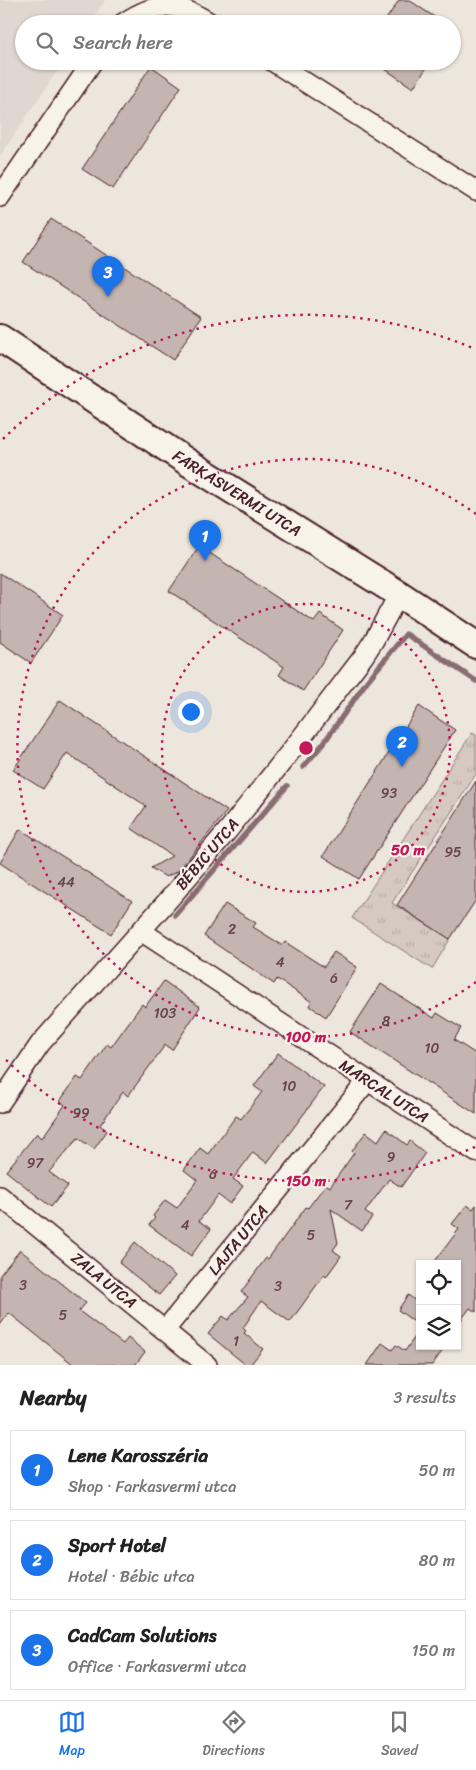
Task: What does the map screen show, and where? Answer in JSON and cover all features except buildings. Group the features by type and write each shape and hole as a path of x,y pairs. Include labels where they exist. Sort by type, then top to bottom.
{"street":[{"path":"135,15 144,9 158,5 176,5 198,15"},
{"path":"0,197 87,70"},
{"path":"286,70 476,191"},
{"name":"FARKASVERMI UTCA","path":"0,338 189,463 399,594 476,645"},
{"name":"BÉBIC UTCA","path":"0,1103 40,1044 228,829 339,688 374,640 399,594"},
{"name":"MARCAL UTCA","path":"141,930 476,1152"},
{"name":"LAJTA UTCA","path":"165,1330 368,1080"},
{"name":"ZALA UTCA","path":"0,1196 207,1365"}],"shaded area":[{"path":"0,0 105,0 95,15 15,15 15,70 58,70 0,156"}],"green space":[{"path":"472,733 476,735 476,774 392,903 450,939 432,969 352,918"}],"waterway":[{"path":"303,767 323,744 367,681 406,634 476,681"},
{"path":"175,915 287,786"}],"place":[{"name":"CadCam Solutions","path":"108,297"},
{"name":"Lene Karosszéria","path":"205,561"},
{"name":"Sport Hotel","path":"402,767"}]}
